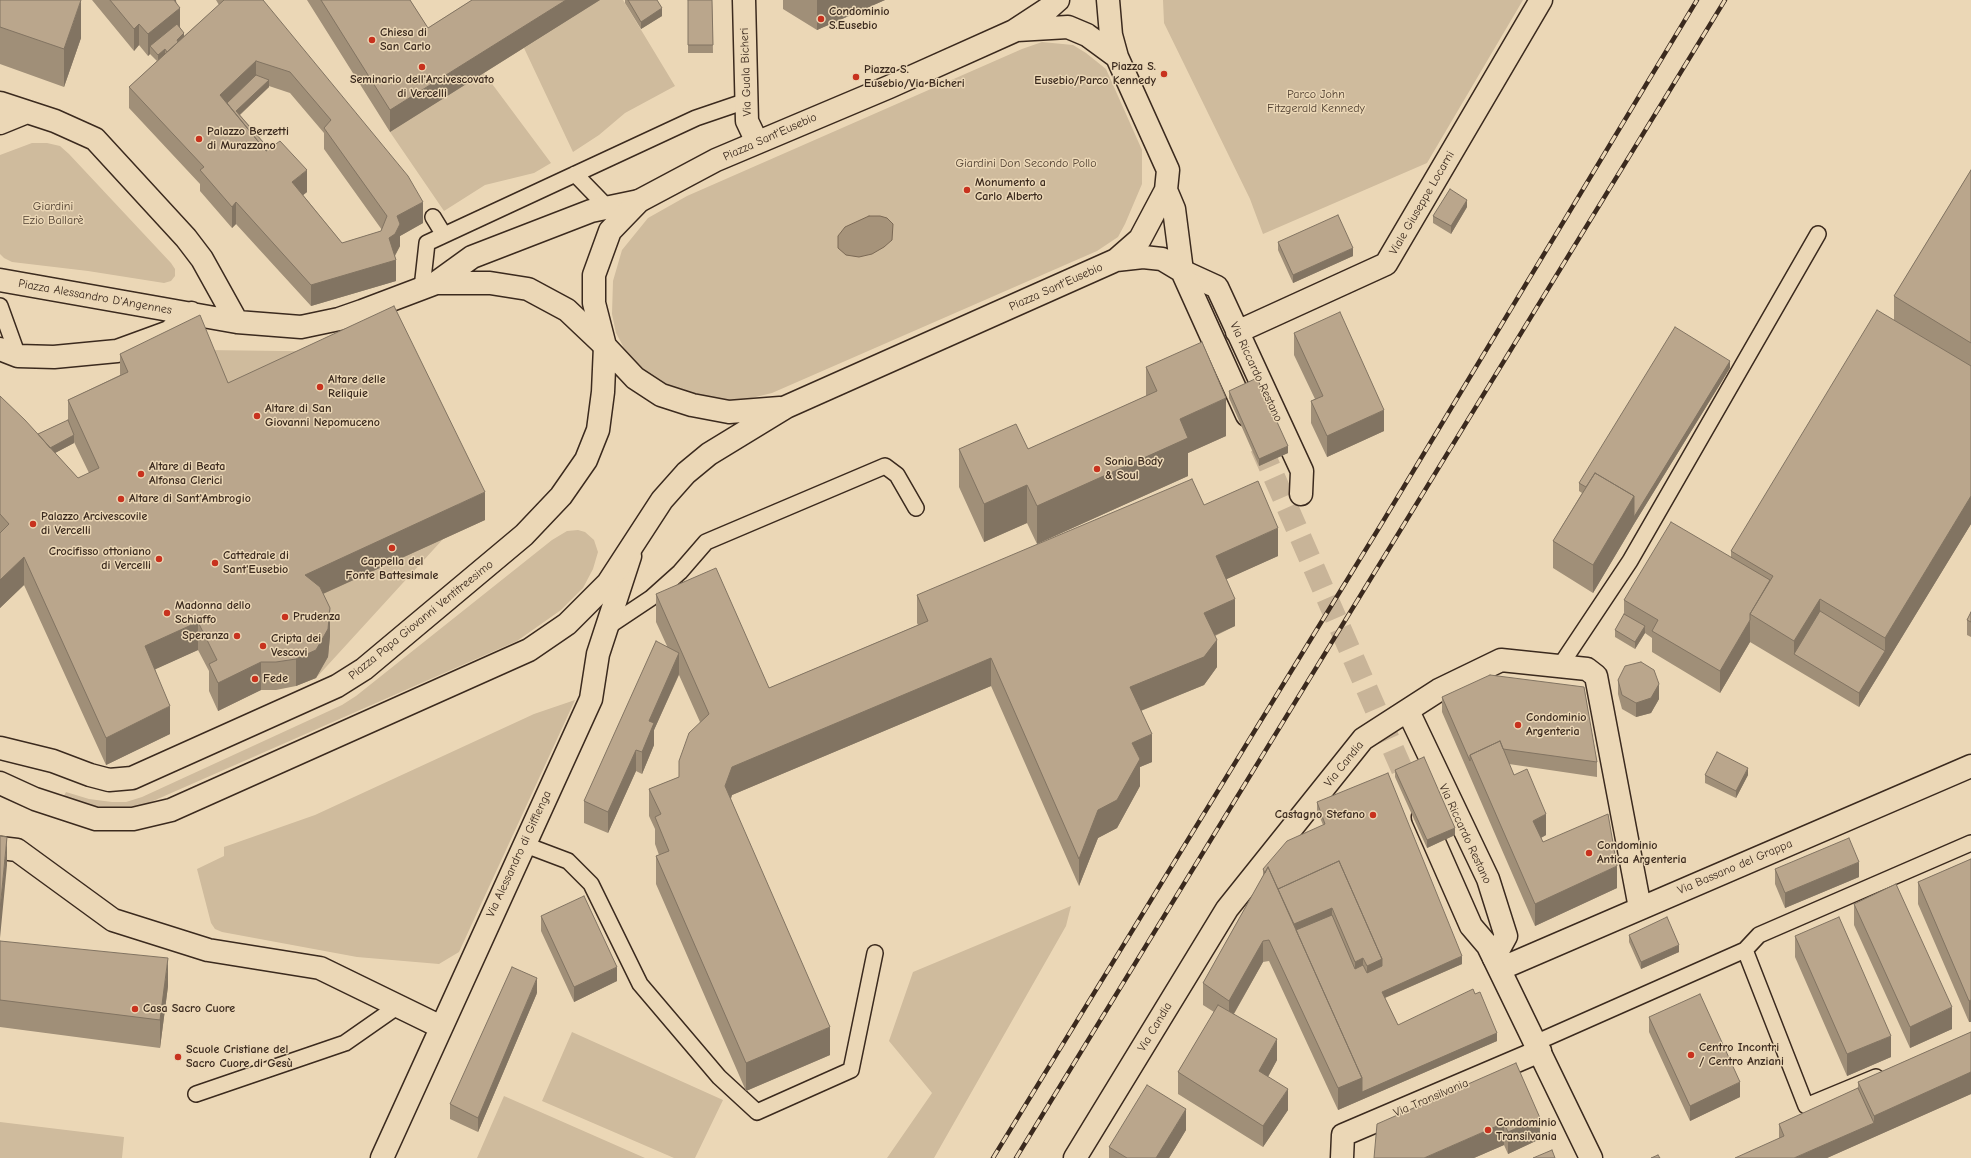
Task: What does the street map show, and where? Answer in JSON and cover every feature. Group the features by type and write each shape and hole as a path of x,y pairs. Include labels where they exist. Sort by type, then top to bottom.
{"street":[{"name":"Via Guala Bicheri","path":"744,0 747,121 757,142"},
{"name":"Piazza Sant'Eusebio","path":"429,286 472,257 591,211 639,201 716,160 889,87 1014,30 1058,0"},
{"name":"Piazza Sant'Eusebio","path":"635,543 662,500 686,473 709,454 786,407 1116,260 1140,239 1166,190 1168,170 1117,57 1111,35 1108,0"},
{"name":"Viale Giuseppe Locarni","path":"1237,332 1386,264 1540,0"},
{"name":"Piazza Sant'Eusebio","path":"1014,30 1068,27 1087,35 1117,57"},
{"path":"0,103 55,121 95,139 186,238 202,259 236,322"},
{"path":"0,123 27,112"},
{"path":"1166,190 1174,209 1182,271 1255,433"},
{"name":"Piazza Sant'Eusebio","path":"605,346 594,303 594,275 610,231 639,201"},
{"name":"Via Riccardo Restano","path":"1116,260 1143,257 1162,259 1182,271 1217,287 1302,471 1301,494"},
{"name":"Piazza Alessandro D'Angennes","path":"0,280 236,322 301,327 339,319 429,286"},
{"name":"Piazza Sant'Eusebio","path":"429,286 490,283 528,289 567,310 605,346 635,378 661,395 692,405 729,412 786,407"},
{"name":"Piazza Alessandro D'Angennes","path":"9,352 54,357 117,351 169,332 190,313"},
{"name":"Piazza Papa Giovanni Ventitreesimo","path":"0,748 54,760 90,775 109,780 132,778 337,686 364,669 524,535 561,496 586,460 598,430 603,392 605,346"},
{"path":"0,783 35,799 96,819 134,819 171,810 529,650 567,624 608,584 635,543"},
{"name":"Via Alessandro di Gifflenga","path":"382,1158 523,844 591,699 598,654 635,543"},
{"name":"Via Candia","path":"1075,1158 1227,909 1364,740 1439,690 1501,660 1587,669 1596,676 1640,908"},
{"name":"Via Riccardo Restano","path":"1408,711 1488,880 1506,936 1497,963"},
{"name":"Via Bassano del Grappa","path":"1497,963 1640,908 1971,766"},
{"path":"1414,795 1471,926 1488,946 1497,963 1591,1158"},
{"path":"8,849 113,920 208,950 320,968 441,1027"},
{"name":"Via Transilvania","path":"1342,1158 1343,1135 1538,1047"}],"lane":[{"path":"429,286 427,243 696,118 746,101"},
{"path":"575,174 608,208"},
{"path":"433,217 444,235"},
{"path":"1560,666 1630,561 1818,234"},
{"name":"Piazza Alessandro D'Angennes","path":"0,306 9,352"},
{"path":"606,628 651,598 680,572 706,542 885,466 897,475 916,508"},
{"path":"1538,1047 1745,950 1758,935 1971,843"},
{"path":"523,844 568,862 591,884 640,984 718,1077 757,1112 850,1070 875,953"},
{"path":"1745,950 1806,1106 1889,1071"},
{"path":"196,1094 346,1043 398,1006"}],"green space":[{"path":"600,0 623,0 675,86 625,113 599,135 573,152 524,48"},
{"name":"Parco John Fitzgerald Kennedy","path":"1163,0 1523,0 1427,163 1263,234 1250,199 1164,23"},
{"name":"Giardini Don Secondo Pollo","path":"1042,42 1073,45 1106,69 1142,150 1142,184 1118,237 1097,251 772,393 735,402 670,394 632,363 616,333 612,314 613,281 622,250 648,218 687,196 1022,49"},
{"path":"484,73 551,163 534,173 485,185 444,211 390,132"},
{"name":"Giardini Ezio Ballarè","path":"32,143 47,143 60,146 69,154 171,263 175,269 175,276 171,281 164,283 88,271 12,262 4,258 0,254 0,155"},
{"path":"203,350 284,351 352,352 228,410"},
{"path":"578,530 585,532 594,540 598,552 593,569 583,588 561,610 517,641 144,805 127,811 111,811 86,806 63,798 66,792 89,799 112,802 126,802 142,797 342,705 356,696 552,540 567,531"},
{"path":"444,538 316,678 328,657 305,602"},
{"path":"575,700 459,952 439,964 357,957 222,932 215,929 211,923 197,869 224,856 224,847 315,815 534,714"},
{"path":"1071,906 1066,926 934,1158 887,1158 932,1093 889,1041 913,972"},
{"path":"572,1032 723,1100 695,1158 674,1158 542,1101"},
{"path":"504,1096 645,1158 477,1158"},
{"path":"0,1122 124,1137 122,1158 0,1158"}],"shaded area":[{"path":"869,216 880,216 887,218 893,224 892,240 872,254 859,257 846,255 838,248 838,236 845,227"}],"building":[{"path":"0,0 81,0 64,49 0,27"},
{"path":"110,0 174,0 180,8 148,34 139,24 134,29"},
{"path":"224,0 263,0 408,176 423,202 397,216 400,224 395,234 389,238 396,260 311,285 236,202 232,207 200,170 204,167 129,87","holes":["256,61 290,72 331,120 324,128 387,216 381,231 342,243 292,182 307,170 280,141 266,151 220,95"]},
{"name":"Seminario dell'Arcivescovato di Vercelli","path":"321,0 410,0 428,28 472,0 566,0 390,110"},
{"path":"628,0 657,0 662,8 641,22"},
{"path":"688,0 712,0 713,45 688,45"},
{"path":"177,24 184,33 177,40 178,42 167,52 165,49 158,55 150,46"},
{"path":"256,75 269,80 236,111 269,149 266,151 227,103"},
{"path":"1971,170 1971,343 1894,296"},
{"path":"1450,189 1467,200 1451,226 1433,216"},
{"path":"1338,215 1353,248 1293,275 1278,242"},
{"name":"Cattedrale di Sant'Eusebio","path":"394,306 485,492 305,575 320,587 330,608 328,629 316,650 296,659 276,662 261,662 218,683 209,664 217,660 198,622 145,646 170,706 106,738 24,557 0,580 0,533 9,524 0,514 0,396 25,420 78,478 99,468 68,400 128,372 120,354 200,315 228,383"},
{"path":"1877,310 1971,366 1971,496 1885,638 1820,599 1794,641 1750,614 1773,576 1731,551"},
{"path":"1340,312 1384,410 1327,436 1311,401 1323,396 1294,333"},
{"path":"1675,327 1730,361 1634,517 1634,496 1595,473 1586,487 1579,483"},
{"path":"1202,342 1226,398 1180,419 1188,438 1037,506 1027,485 984,504 959,449 1016,424 1028,449 1157,391 1146,367"},
{"path":"1257,378 1288,446 1259,459 1229,391"},
{"path":"68,420 74,435 50,448 38,434"},
{"path":"1595,473 1634,496 1593,565 1553,541"},
{"path":"1192,479 1204,505 1258,481 1278,528 1216,556 1235,599 1204,613 1217,640 1204,657 1130,687 1152,734 1132,743 1140,759 1117,800 1098,810 1079,859 991,658 732,767 725,786 830,1027 746,1063 656,856 669,851 655,817 661,814 649,789 679,777 679,761 689,733 709,714 656,594 716,568 769,688 928,621 917,595"},
{"path":"1671,522 1770,580 1750,614 1750,620 1720,671 1652,631 1658,620 1624,600"},
{"path":"1820,611 1885,651 1859,693 1794,654"},
{"path":"1971,612 1971,622 1967,620"},
{"path":"1624,614 1645,626 1635,642 1615,630"},
{"path":"656,641 679,653 649,721 654,723 642,752 636,750 608,812 584,801"},
{"path":"1641,662 1654,670 1659,684 1651,698 1636,703 1622,695 1618,680 1625,666"},
{"name":"Condominio Argenteria","path":"1490,675 1584,687 1597,762 1503,749 1500,741 1470,755 1470,761 1442,697"},
{"name":"Condominio Antica Argenteria","path":"1500,741 1514,775 1527,769 1546,814 1533,821 1543,842 1608,814 1617,866 1535,904 1470,755"},
{"path":"1717,752 1748,768 1736,791 1705,775"},
{"path":"1424,757 1455,828 1427,840 1395,770"},
{"path":"1388,773 1462,956 1382,992 1398,1025 1473,989 1475,994 1480,992 1497,1033 1362,1092 1362,1078 1296,930 1332,915 1355,969 1363,965 1367,973 1382,966 1382,959 1339,861 1278,889 1268,867 1265,873 1263,869 1287,841 1325,824 1317,802"},
{"path":"0,836 7,837 0,910"},
{"path":"1849,838 1859,862 1785,893 1775,869"},
{"path":"1971,859 1971,1000 1969,1001 1918,882"},
{"path":"1339,861 1382,959 1367,966 1363,958 1355,962 1332,908 1294,924 1278,889"},
{"path":"1268,867 1362,1078 1338,1088 1269,940 1263,941 1229,1001 1203,983"},
{"path":"1896,884 1952,1007 1910,1027 1854,904"},
{"path":"584,896 617,967 574,987 541,916"},
{"path":"1667,917 1679,945 1641,962 1629,935"},
{"path":"1839,917 1891,1036 1847,1054 1795,936"},
{"path":"0,941 168,958 160,1020 0,1000"},
{"path":"512,967 537,978 478,1118 450,1104"},
{"name":"Centro Incontri / Centro Anziani","path":"1700,994 1740,1082 1690,1106 1649,1017"},
{"path":"1218,1005 1277,1039 1259,1071 1288,1089 1263,1126 1178,1072"},
{"path":"1971,1032 1971,1072 1874,1116 1858,1082"},
{"path":"1516,1063 1540,1118 1508,1132 1504,1123 1424,1158 1374,1158 1377,1124"},
{"path":"1147,1085 1186,1109 1156,1158 1127,1158 1109,1147"},
{"path":"1858,1088 1874,1123 1794,1158 1735,1158 1784,1136 1779,1124"},
{"path":"1552,1150 1555,1158 1533,1158"},
{"path":"1658,1155 1660,1158 1651,1158"}],"tunnel":[{"path":"1261,447 1404,774"}],"railway":[{"path":"993,1158 1382,523 1697,0"},
{"path":"1016,1158 1725,0"}],"place":[{"name":"Condominio S.Eusebio","path":"821,19"},
{"name":"Chiesa di San Carlo","path":"372,40"},
{"name":"Seminario dell'Arcivescovato di Vercelli","path":"422,67"},
{"name":"Piazza S. Eusebio/Parco Kennedy","path":"1164,74"},
{"name":"Piazza S. Eusebio/Via Bicheri","path":"856,77"},
{"name":"Palazzo Berzetti di Murazzano","path":"199,139"},
{"name":"Monumento a Carlo Alberto","path":"967,190"},
{"name":"Altare delle Reliquie","path":"320,387"},
{"name":"Altare di San Giovanni Nepomuceno","path":"257,416"},
{"name":"Sonia Body & Soul","path":"1097,469"},
{"name":"Altare di Beata Alfonsa Clerici","path":"141,474"},
{"name":"Altare di Sant'Ambrogio","path":"121,499"},
{"name":"Palazzo Arcivescovile di Vercelli","path":"33,524"},
{"name":"Cappella del Fonte Battesimale","path":"392,548"},
{"name":"Crocifisso ottoniano di Vercelli","path":"159,559"},
{"name":"Cattedrale di Sant'Eusebio","path":"215,563"},
{"name":"Madonna dello Schiaffo","path":"167,613"},
{"name":"Prudenza","path":"285,617"},
{"name":"Speranza","path":"237,636"},
{"name":"Cripta dei Vescovi","path":"263,646"},
{"name":"Fede","path":"255,679"},
{"name":"Condominio Argenteria","path":"1518,725"},
{"name":"Castagno Stefano","path":"1373,815"},
{"name":"Condominio Antica Argenteria","path":"1589,853"},
{"name":"Casa Sacro Cuore","path":"135,1009"},
{"name":"Centro Incontri / Centro Anziani","path":"1691,1055"},
{"name":"Scuole Cristiane del Sacro Cuore di Gesù","path":"178,1057"},
{"name":"Condominio Transilvania","path":"1488,1130"}]}
